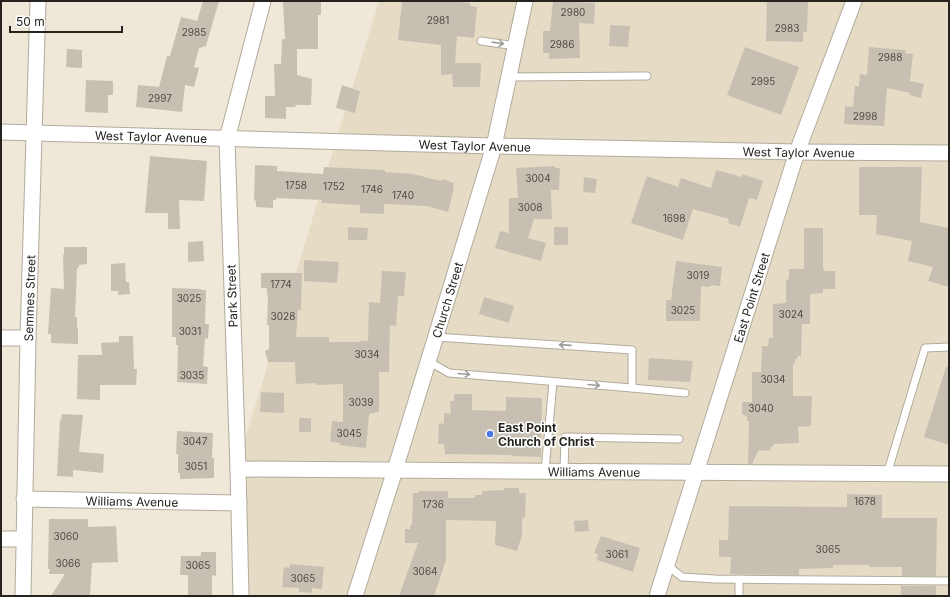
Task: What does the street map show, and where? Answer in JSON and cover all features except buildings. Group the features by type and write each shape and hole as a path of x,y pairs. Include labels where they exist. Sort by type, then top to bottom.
{"street":[{"name":"Semmes Street","path":"23,596 28,338 38,1"},
{"name":"Park Street","path":"241,596 227,139 263,1"},
{"name":"Church Street","path":"355,596 494,146 525,1"},
{"name":"East Point Street","path":"657,596 797,152 854,1"},
{"name":"West Taylor Avenue","path":"1,132 494,146 797,152 949,153"},
{"path":"1,338 28,338"},
{"name":"Williams Avenue","path":"238,469 949,474"},
{"name":"Williams Avenue","path":"24,499 239,503"},
{"path":"1,539 24,539"}],"lane":[{"path":"481,41 516,46"},
{"path":"509,77 647,76"},
{"path":"436,337 632,350 632,388"},
{"path":"887,474 926,348 949,347"},
{"path":"428,361 449,373 685,393"},
{"path":"545,471 554,382"},
{"path":"564,471 565,437 679,439"},
{"path":"667,565 682,576 739,579 949,582"},
{"path":"739,579 739,596"}],"shaded area":[{"path":"379,1 949,1 949,596 241,596 235,472"}],"place":[{"name":"East Point Church of Christ","path":"490,434"}]}
